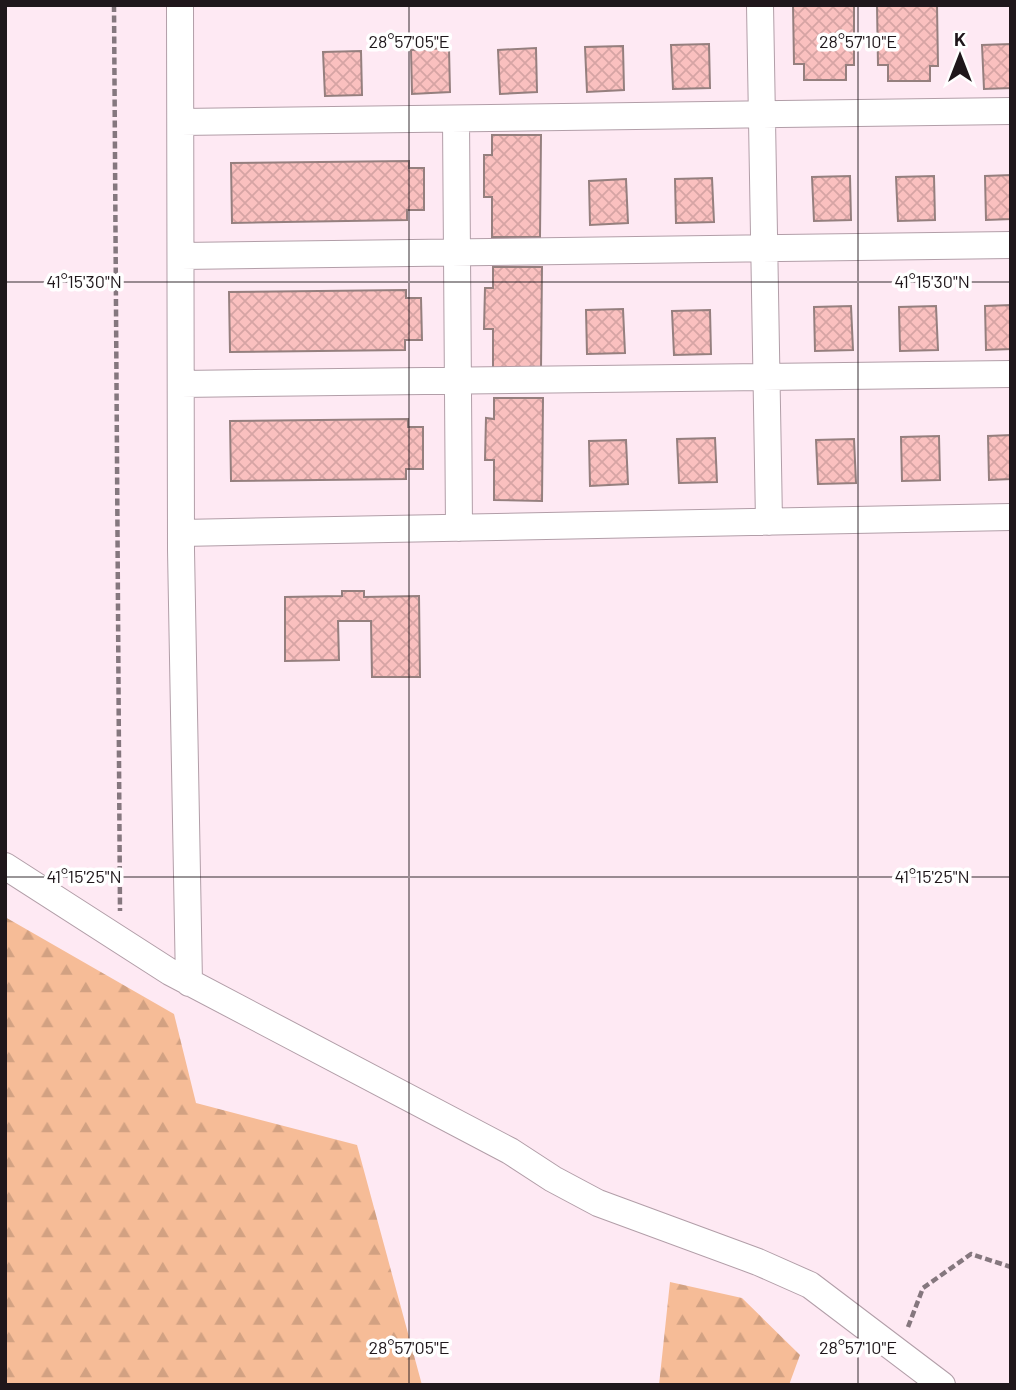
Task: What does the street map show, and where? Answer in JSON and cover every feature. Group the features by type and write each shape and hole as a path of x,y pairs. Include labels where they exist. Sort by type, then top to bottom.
{"street":[{"path":"180,5 181,533 189,982"},
{"path":"760,5 769,522"},
{"path":"181,122 1011,111"},
{"path":"456,118 459,528"},
{"path":"181,257 1011,245"},
{"path":"181,384 458,383 767,375 1011,374"},
{"path":"181,533 1011,517"},
{"path":"5,866 189,982 510,1151 553,1179 598,1203 758,1262 810,1285 942,1385"}],"path":[{"path":"114,5 120,940"},
{"path":"899,1351 923,1288 971,1254 1011,1267"}],"green space":[{"path":"5,917 174,1014 196,1103 357,1145 422,1385 5,1385"},
{"path":"670,1282 742,1298 800,1355 789,1385 659,1385"}],"building":[{"path":"793,5 854,5 854,65 846,65 846,80 804,80 804,64 794,64"},
{"path":"877,5 937,5 938,66 930,66 930,81 888,81 888,65 878,65"},
{"path":"709,44 710,88 673,89 671,45"},
{"path":"1011,44 1011,88 984,89 982,45"},
{"path":"623,46 624,90 587,92 585,47"},
{"path":"449,48 450,92 412,94 411,50"},
{"path":"536,48 537,92 500,94 498,50"},
{"path":"361,51 362,95 325,96 323,52"},
{"path":"492,135 541,135 540,237 492,237 492,197 484,197 484,155 492,155"},
{"path":"409,161 409,168 424,168 424,210 407,210 407,220 232,223 231,163"},
{"path":"1011,175 1011,219 986,220 985,176"},
{"path":"850,176 851,220 814,221 812,177"},
{"path":"934,176 935,220 898,221 896,177"},
{"path":"712,178 714,222 676,223 675,179"},
{"path":"626,179 628,223 590,225 589,181"},
{"path":"493,267 542,267 541,370 493,369 493,329 484,329 485,288 493,288"},
{"path":"406,290 406,298 421,298 422,340 405,340 405,350 230,352 229,292"},
{"path":"1011,305 1011,349 986,350 985,306"},
{"path":"851,306 853,350 815,351 814,307"},
{"path":"936,306 938,350 900,351 899,307"},
{"path":"623,309 625,353 587,354 586,310"},
{"path":"710,310 711,354 674,355 672,311"},
{"path":"494,398 543,398 542,501 494,500 494,460 485,460 486,418 494,419"},
{"path":"408,419 408,427 423,427 423,469 406,469 406,479 231,481 230,421"},
{"path":"1011,435 1011,479 989,480 988,436"},
{"path":"939,436 940,480 902,481 901,437"},
{"path":"715,438 717,482 679,483 677,439"},
{"path":"854,439 856,483 818,484 816,440"},
{"path":"626,440 628,484 590,486 589,441"},
{"path":"342,591 364,591 364,597 419,596 420,677 372,677 371,621 338,621 339,660 285,661 285,597 342,596"}]}
